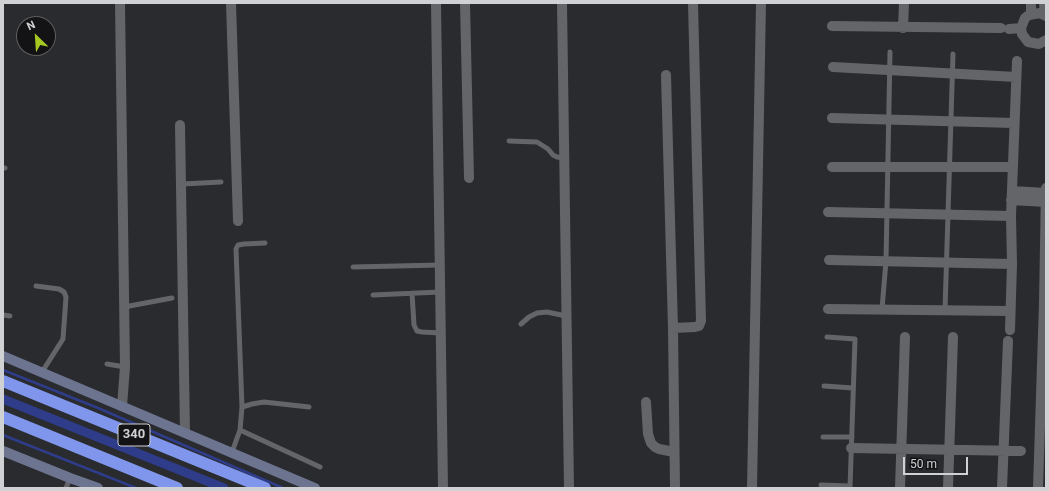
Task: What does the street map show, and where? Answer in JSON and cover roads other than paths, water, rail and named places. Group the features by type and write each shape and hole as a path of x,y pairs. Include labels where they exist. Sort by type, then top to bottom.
{"highway":[{"name":"340","path":"3,381 265,488"},
{"name":"340","path":"3,417 177,488"}],"main road":[{"name":"340","path":"3,356 315,488"},
{"path":"3,452 68,483 98,488"}],"street":[{"path":"120,3 125,368 122,406"},
{"path":"231,3 238,221"},
{"path":"436,3 443,488"},
{"path":"465,3 469,178"},
{"path":"562,3 569,488"},
{"path":"673,328 695,327 699,326 701,321 693,3"},
{"path":"752,488 761,3"},
{"path":"903,28 904,3"},
{"path":"1031,3 1031,14"},
{"path":"1044,3 1045,16"},
{"path":"1045,16 1040,13 1031,14 1025,18 1021,28 1022,34 1028,42 1038,44 1046,40"},
{"path":"832,26 903,28 1021,28"},
{"path":"1010,330 1012,264 1010,216 1017,61"},
{"path":"833,67 1016,77"},
{"path":"666,75 673,328 675,488"},
{"path":"832,118 1014,123"},
{"path":"180,125 185,432"},
{"path":"832,167 1013,167"},
{"path":"1038,488 1046,188"},
{"path":"1012,195 1046,193"},
{"path":"1012,195 1046,202"},
{"path":"828,212 1010,216"},
{"path":"829,260 1012,264"},
{"path":"828,309 1010,311"},
{"path":"900,488 905,337"},
{"path":"948,488 953,337"},
{"path":"1002,488 1008,341"},
{"path":"646,402 648,434 651,443 659,449 674,452"},
{"path":"851,448 1039,451"}],"lane":[{"path":"882,309 888,213 890,52"},
{"path":"945,310 954,74 953,54"},
{"path":"510,141 537,142 548,149 553,155 564,158"},
{"path":"182,184 221,182"},
{"path":"232,452 240,430 242,407 236,249 238,245 265,243"},
{"path":"353,267 440,265"},
{"path":"36,286 59,289 64,292 66,297 63,339 42,372"},
{"path":"373,295 440,292"},
{"path":"412,293 414,325 417,331 441,333"},
{"path":"124,307 172,298"},
{"path":"521,324 529,317 537,313 547,312 566,316"},
{"path":"3,315 10,316"},
{"path":"821,485 850,487 855,339 827,337"},
{"path":"107,364 125,368"},
{"path":"824,386 853,388"},
{"path":"242,407 264,402 309,406"},
{"path":"240,430 320,467"},
{"path":"823,437 852,437"}],"waterway":[{"path":"3,370 98,408 283,488"},
{"path":"3,399 224,488"},
{"path":"3,435 136,488"}]}
